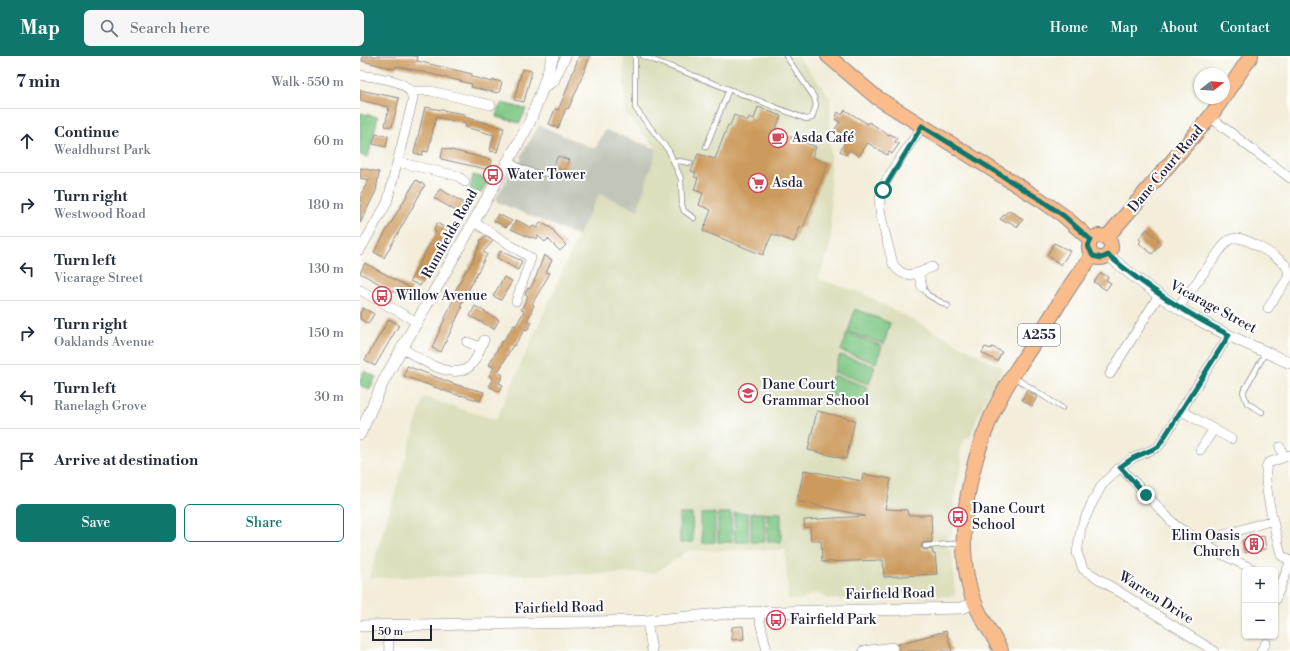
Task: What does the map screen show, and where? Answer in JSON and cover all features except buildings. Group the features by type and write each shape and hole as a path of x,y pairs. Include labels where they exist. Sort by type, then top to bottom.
{"main road":[{"path":"828,56 876,97 1041,200 1064,216 1091,240"},
{"name":"Dane Court Road","path":"1230,88 1251,56"},
{"name":"Dane Court Road","path":"1107,238 1210,117 1219,104"},
{"path":"1100,235 1107,238 1111,246 1108,255 1102,258 1093,256 1088,246 1091,240 1100,235"},
{"name":"A255","path":"1002,651 980,616 974,603 966,573 964,543 965,514 975,462 991,418 1013,376 1061,301 1093,256"}],"street":[{"name":"Rumfields Road","path":"360,434 376,394 528,126 553,56"},
{"name":"Rumfields Road","path":"542,90 554,82 566,56"},
{"path":"360,75 401,83 411,91 431,91 491,105"},
{"path":"360,250 387,203 412,102 411,91"},
{"path":"1210,117 1290,178"},
{"path":"922,126 890,176 879,199 880,210 893,264 902,274 909,275 918,274 932,267"},
{"path":"398,162 458,176 465,182"},
{"path":"474,222 534,259 516,301"},
{"path":"1178,308 1226,242 1237,238 1245,240 1282,261 1287,267 1289,272 1288,278 1268,302"},
{"name":"Vicarage Street","path":"1108,255 1158,295 1178,308 1229,335 1290,363"},
{"path":"918,274 922,287"},
{"path":"360,290 417,322"},
{"path":"1110,374 1111,363 1158,295"},
{"path":"1229,335 1158,447 1133,458 1120,467 1176,526 1219,553 1249,567"},
{"path":"402,348 430,365 452,371 463,371 471,366 482,344 467,342"},
{"path":"1182,411 1231,439"},
{"path":"1200,450 1214,429"},
{"path":"1278,583 1290,562 1281,555 1267,492 1266,467 1273,460 1287,456 1280,447"},
{"name":"Warren Drive","path":"1120,467 1102,485 1090,505 1081,528 1077,553 1083,569 1214,651"},
{"path":"1201,542 1273,520"},
{"name":"Fairfield Road","path":"360,626 647,621 730,613 962,608 974,603"},
{"path":"758,612 766,651"},
{"path":"647,621 652,651"},
{"path":"388,626 389,651"},
{"path":"1261,651 1266,643"},
{"path":"863,651 893,647"}],"lane":[{"path":"635,56 635,108 669,151 681,178 682,205 684,211 694,218"},
{"path":"643,56 806,119 812,118 816,105 814,98 786,56"},
{"path":"706,147 729,89"},
{"path":"509,160 534,173 549,174"},
{"path":"674,163 679,161 690,163"},
{"path":"922,287 928,295 948,306"},
{"path":"1262,412 1247,403 1243,392 1266,352"},
{"path":"1013,376 1062,408"},
{"path":"925,546 964,543"}],"shaded area":[{"name":"Dane Court Grammar School","path":"623,56 798,56 830,97 831,242 819,279 864,294 1003,368 979,412 971,435 964,440 960,454 962,462 956,489 952,534 947,538 947,547 952,553 955,596 910,598 903,593 889,593 881,599 828,599 819,594 811,594 803,600 788,599 785,550 688,551 655,573 369,578 424,397 496,420 578,236 599,194 638,210 657,149 625,113"},
{"path":"539,125 595,149 605,130 657,149 638,210 599,194 578,236 495,201 511,171 518,170 521,165 521,156"}],"green space":[{"path":"502,103 526,109 520,123 496,117 498,109"},
{"path":"360,113 378,117 368,157 360,155"},
{"path":"473,175 489,179 481,193 470,189"},
{"path":"855,309 890,323 884,344 848,332"},
{"path":"847,333 882,346 876,363 841,351"},
{"path":"840,355 875,366 869,384 834,372"},
{"path":"364,371 376,377 369,390 360,385 360,379"},
{"path":"833,375 868,387 862,405 827,394"},
{"path":"715,513 715,542 702,543 701,514"},
{"path":"718,513 731,513 732,542 718,542"},
{"path":"734,513 748,513 748,542 735,542"},
{"path":"751,513 764,513 765,542 751,542"},
{"path":"767,513 781,513 781,542 768,542"},
{"path":"679,514 692,514 693,542 680,543"}],"place":[{"name":"Asda Café","path":"778,138"},
{"name":"Water Tower","path":"493,175"},
{"name":"Asda","path":"758,183"},
{"name":"Willow Avenue","path":"382,296"},
{"name":"Dane Court Grammar School","path":"748,393"},
{"name":"Dane Court School","path":"958,517"},
{"name":"Elim Oasis Church","path":"1254,544"},
{"name":"Fairfield Park","path":"776,620"}],"route":[{"path":"883,190 890,176 922,126 1019,186 1064,216 1091,240 1088,246 1090,253 1093,256 1096,258 1102,258 1108,255 1158,295 1202,322 1229,335 1163,441 1158,447 1133,458 1120,467 1146,495"}]}
